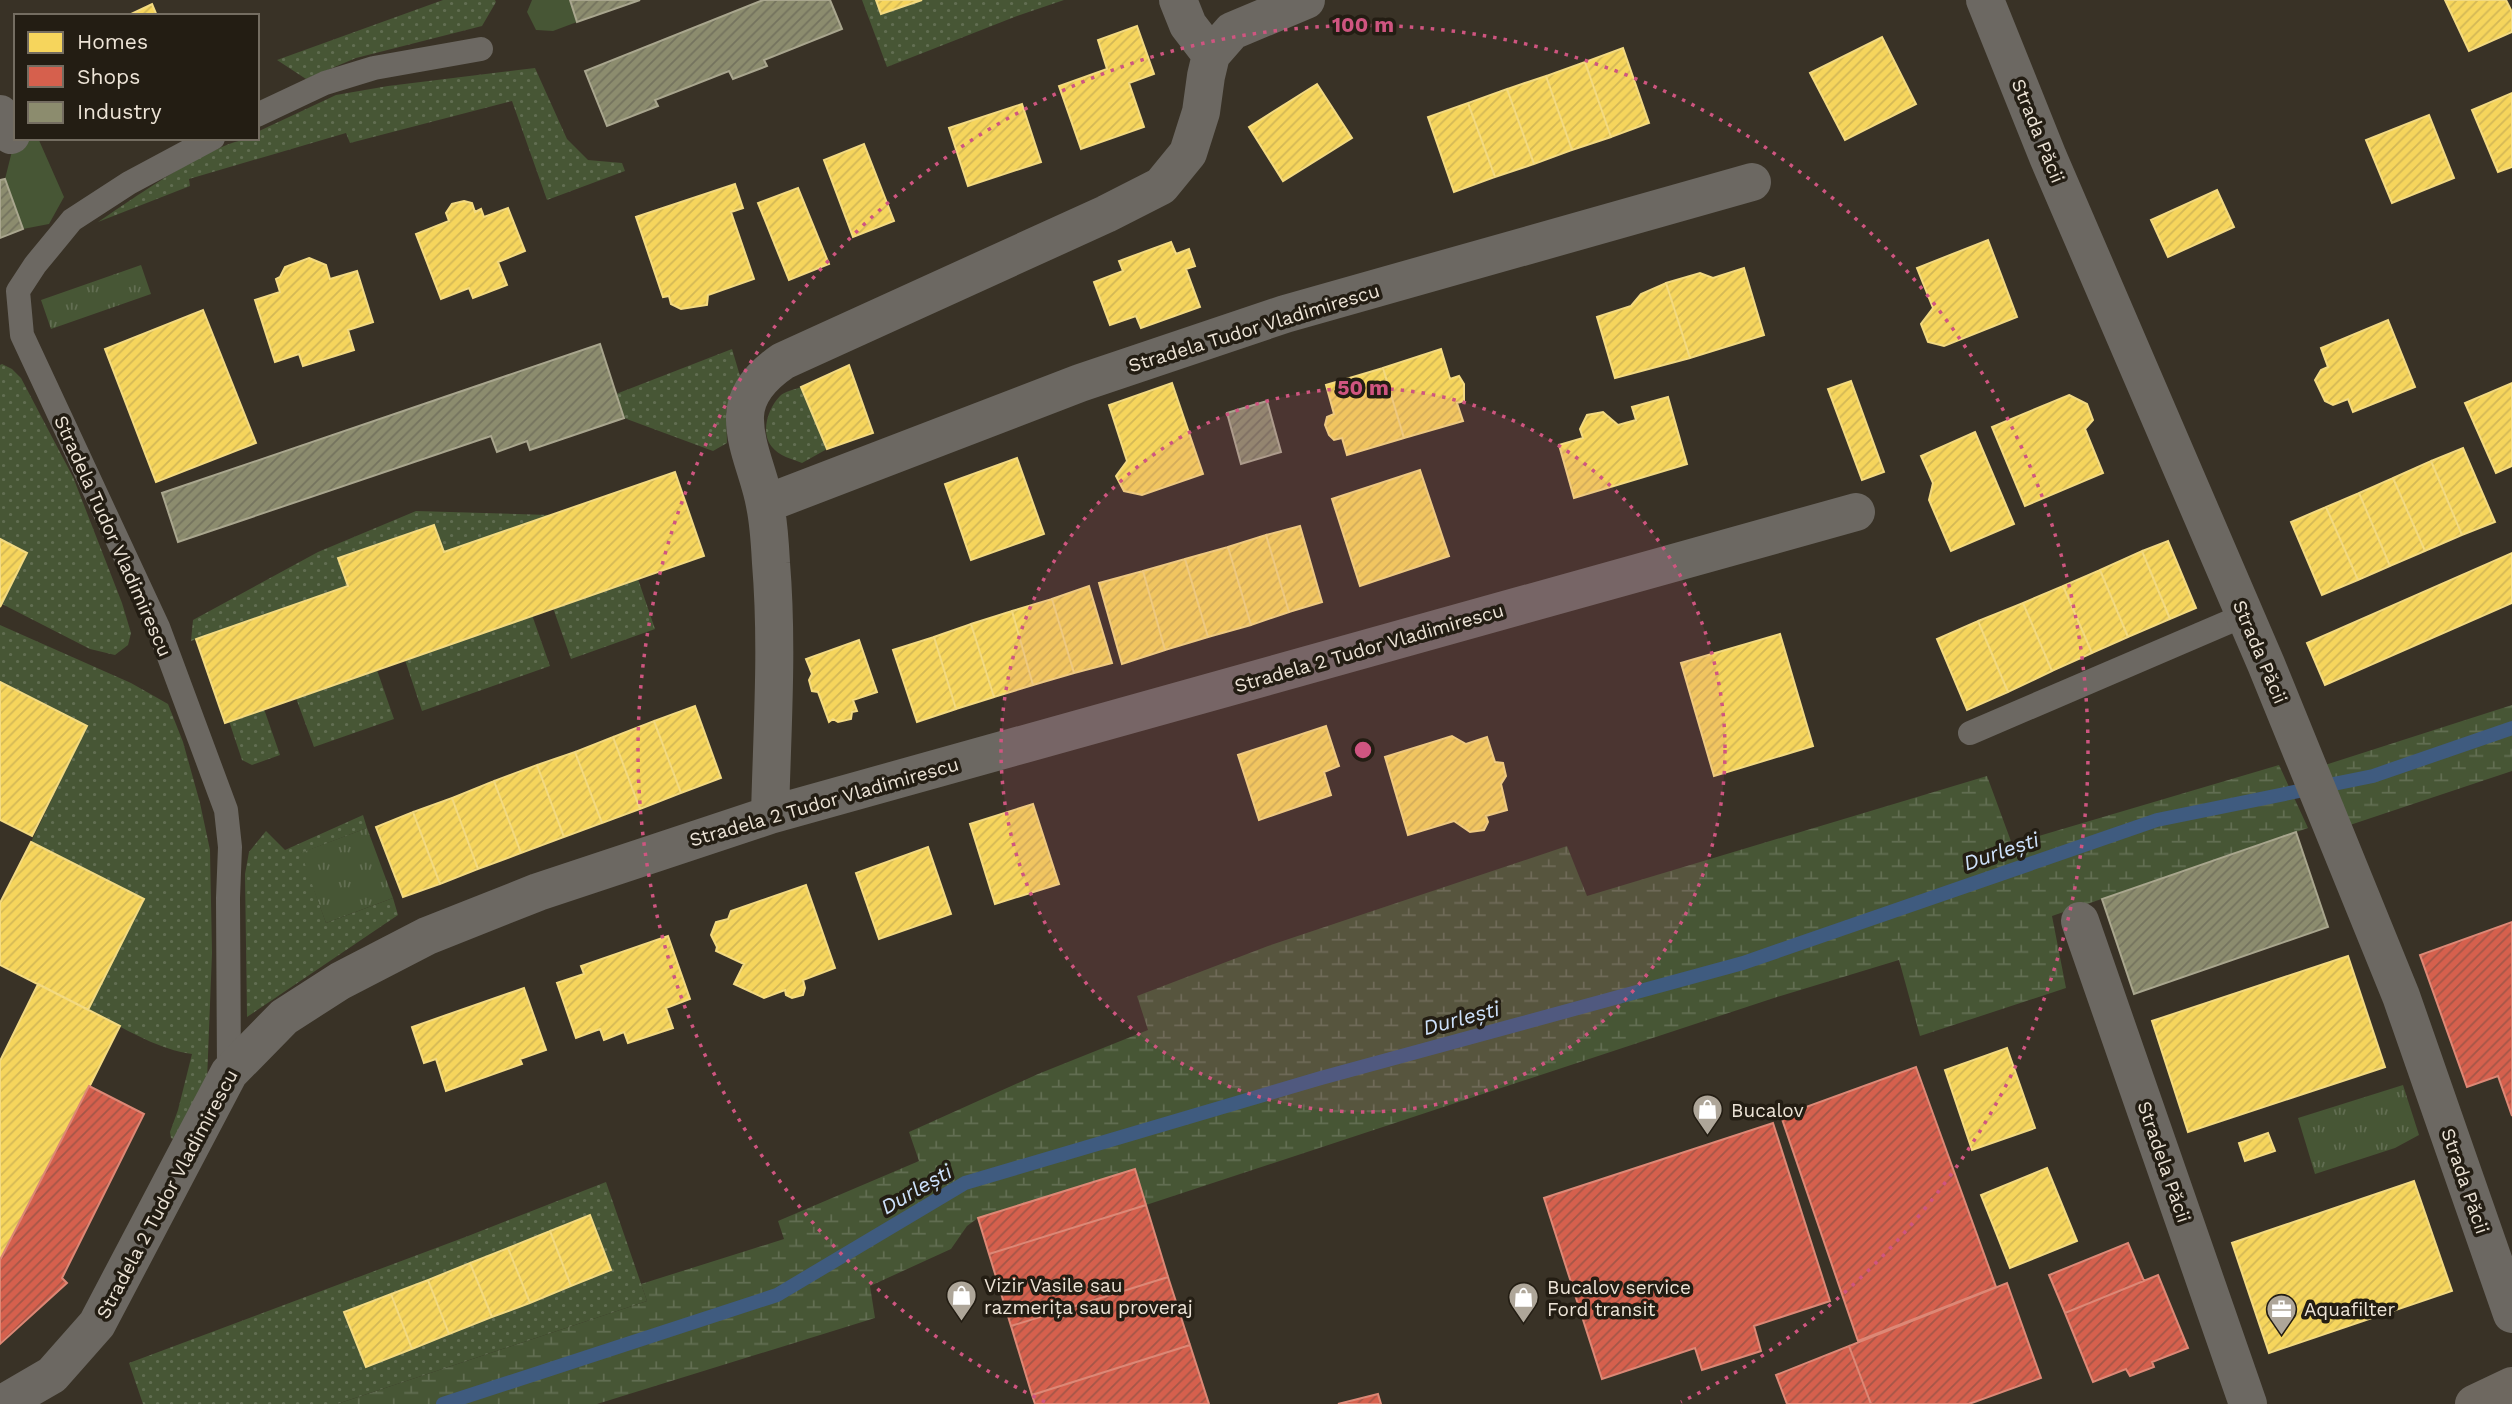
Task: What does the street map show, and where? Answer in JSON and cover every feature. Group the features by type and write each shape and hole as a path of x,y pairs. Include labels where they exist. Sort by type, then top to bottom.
{"main road":[{"path":"2474,1404 2512,1386"}],"street":[{"path":"1178,0 1188,25 1212,55"},
{"path":"770,815 774,646 772,565 765,504 747,436 745,414 751,393 765,373 783,361 1106,214 1161,186 1188,153 1212,55 1232,32 1306,0"},
{"name":"Strada Păcii","path":"1985,0 2048,157 2245,615 2401,996 2512,1314"},
{"name":"Stradela Tudor Vladimirescu","path":"765,504 1080,383 1273,319 1752,181"},
{"name":"Stradela 2 Tudor Vladimirescu","path":"2,1404 52,1375 97,1324 229,1073 284,1017 340,981 427,936 538,892 770,815 1856,512"},
{"name":"Stradela Păcii","path":"2080,921 2248,1404"}],"lane":[{"path":"259,114 324,83 374,68 481,49"},
{"name":"Stradela Tudor Vladimirescu","path":"209,140 129,183 72,220 35,265 18,291 22,335 158,627 226,810 230,847 229,1073"},
{"path":"1970,733 2245,615"}],"green space":[{"path":"443,0 496,2 482,26 356,58 306,79 277,60"},
{"path":"532,0 570,0 577,22 553,31 536,30 527,12"},
{"path":"862,0 1064,0 887,67"},
{"path":"535,68 567,139 588,160 622,163 625,171 547,200 512,101 350,143 346,133 189,179 190,186 98,222 198,158 240,141 259,140 259,131 336,95"},
{"path":"15,140 39,140 64,197 49,224 23,229 5,179"},
{"path":"141,265 151,294 51,329 41,300"},
{"path":"732,349 740,376 726,412 727,443 713,451 624,418 616,394"},
{"path":"2,364 21,378 73,477 122,603 131,633 128,645 115,655 90,649 2,604 27,553 0,539"},
{"path":"801,387 827,449 802,463 775,450 766,435 769,414 780,396"},
{"path":"416,511 550,515 444,552 433,525 338,558 348,586 191,641 193,620 318,552"},
{"path":"638,579 655,629 571,659 553,608"},
{"path":"532,615 550,666 422,711 405,660"},
{"path":"0,625 131,683 168,704 183,742 210,850 212,953 207,1081 176,1140 171,1138 170,1132 192,1054 152,1042 88,1010 143,899 31,842 87,726 0,682"},
{"path":"377,670 394,719 314,747 296,698"},
{"path":"2512,705 2512,771 2350,825 2325,765"},
{"path":"264,709 280,755 252,765 242,760 229,721"},
{"path":"2279,765 2308,828 2052,916 2066,988 1920,1036 1899,960 1777,997 1146,1205 1135,1170 978,1218 967,1226 951,1249 870,1286 875,1318 597,1404 337,1404 647,1301 641,1284 784,1239 778,1221 919,1161 909,1132 1038,1074 1148,1030 1137,996 1268,946 1567,846 1587,896 1987,776 2012,844"},
{"path":"363,815 367,828 301,853 326,923 393,898 398,915 247,1017 245,874 249,852 266,831 285,850"},
{"path":"367,828 393,898 326,923 300,853"},
{"path":"2403,1085 2419,1135 2395,1148 2315,1174 2298,1118"},
{"path":"606,1182 647,1301 337,1404 143,1404 129,1363"}],"building: Homes":[{"path":"876,0 922,0 881,14"},
{"path":"2445,0 2506,0 2512,12 2512,32 2469,51"},
{"path":"152,4 156,14 131,14"},
{"path":"1137,26 1154,74 1129,83 1144,127 1081,149 1059,86 1107,69 1098,40"},
{"path":"1882,37 1916,104 1845,140 1810,73"},
{"path":"1623,48 1649,123 1611,137 1585,62"},
{"path":"1585,62 1611,137 1572,150 1546,76"},
{"path":"1546,76 1572,150 1534,164 1507,89"},
{"path":"1317,84 1352,138 1283,181 1249,127"},
{"path":"1507,89 1534,164 1495,177 1468,103"},
{"path":"2512,93 2512,167 2498,172 2472,110"},
{"path":"1468,103 1495,177 1454,192 1428,117"},
{"path":"1022,104 1041,162 968,186 949,128"},
{"path":"2429,115 2454,178 2392,203 2366,140"},
{"path":"864,144 894,221 853,237 824,160"},
{"path":"735,184 743,208 731,212 754,279 708,295 707,305 681,309 671,304 669,296 663,297 636,217"},
{"path":"798,188 829,264 789,280 758,203"},
{"path":"2217,190 2234,227 2168,257 2151,220"},
{"path":"464,201 472,203 475,212 481,209 484,217 508,208 525,251 498,262 507,285 473,298 469,288 441,299 416,234 449,221 446,213 452,204"},
{"path":"1988,240 2017,317 1944,346 1928,342 1921,324 1933,308 1917,268"},
{"path":"1171,242 1176,254 1189,249 1195,266 1186,269 1200,307 1141,328 1136,316 1110,325 1094,282 1123,271 1119,261"},
{"path":"309,258 326,265 330,279 357,271 373,322 348,330 354,350 303,366 299,354 275,362 255,300 280,292 276,279 285,267"},
{"path":"1744,268 1764,335 1690,358 1666,283 1700,273 1713,278"},
{"path":"1666,283 1690,358 1615,378 1597,317 1631,306 1641,294"},
{"path":"203,310 256,443 156,482 105,349"},
{"path":"2388,320 2415,387 2353,412 2348,399 2333,405 2325,401 2315,380 2321,370 2328,367 2321,348"},
{"path":"1441,349 1450,379 1459,376 1464,384 1464,401 1457,403 1463,421 1404,438 1383,368"},
{"path":"849,365 873,433 827,449 801,387"},
{"path":"1383,368 1404,438 1347,455 1342,438 1334,440 1325,425 1327,417 1334,414 1326,385"},
{"path":"1851,381 1884,472 1862,480 1828,389"},
{"path":"1172,383 1203,474 1142,495 1124,491 1116,476 1127,461 1109,405"},
{"path":"2512,383 2512,466 2496,473 2465,403"},
{"path":"2069,395 2087,404 2093,420 2085,429 2103,473 2025,506 1992,427"},
{"path":"1668,397 1687,464 1574,498 1559,445 1583,438 1580,429 1587,415 1603,412 1618,425 1636,420 1632,407"},
{"path":"1975,432 2014,524 1951,551 1929,500 1933,483 1921,456"},
{"path":"2463,448 2495,522 2462,535 2431,461"},
{"path":"1017,458 1044,534 971,560 945,484"},
{"path":"2431,461 2462,535 2425,551 2393,478"},
{"path":"1420,470 1449,556 1360,586 1332,499"},
{"path":"675,472 704,556 225,723 196,639 348,586 338,558 434,525 444,552"},
{"path":"2393,478 2425,551 2390,566 2359,493"},
{"path":"2359,493 2390,566 2358,580 2326,507"},
{"path":"2326,507 2358,580 2322,595 2291,522"},
{"path":"1300,526 1322,602 1289,612 1266,535"},
{"path":"1266,535 1289,612 1251,625 1228,547"},
{"path":"0,539 27,553 0,607"},
{"path":"2168,541 2196,608 2170,619 2142,551"},
{"path":"1228,547 1251,625 1208,637 1185,559"},
{"path":"2142,551 2170,619 2128,637 2100,570"},
{"path":"2512,553 2512,603 2325,685 2307,643"},
{"path":"1185,559 1208,637 1165,650 1143,571"},
{"path":"2100,570 2128,637 2092,653 2063,586"},
{"path":"1143,571 1165,650 1122,664 1099,583"},
{"path":"1089,586 1112,663 1074,673 1052,599"},
{"path":"2063,586 2092,653 2052,671 2023,603"},
{"path":"1052,599 1074,673 1033,685 1012,611"},
{"path":"2023,603 2052,671 2008,692 1978,621"},
{"path":"1012,611 1033,685 994,697 971,624"},
{"path":"1978,621 2008,692 1967,710 1937,639"},
{"path":"971,624 994,697 956,709 934,637"},
{"path":"1780,634 1813,746 1714,776 1681,663"},
{"path":"934,637 956,709 917,722 893,650"},
{"path":"859,640 877,692 853,700 857,711 852,712 851,719 838,722 833,719 829,722 818,692 812,691 809,680 812,674 806,659"},
{"path":"0,682 87,726 32,836 0,820"},
{"path":"695,706 721,778 681,793 654,721"},
{"path":"654,721 681,793 640,809 613,737"},
{"path":"1326,726 1339,766 1324,772 1331,795 1259,820 1238,755"},
{"path":"1452,736 1466,744 1487,737 1495,762 1503,763 1506,776 1501,784 1507,810 1486,816 1488,822 1484,830 1470,832 1454,821 1408,835 1385,757"},
{"path":"613,737 640,809 602,823 575,752"},
{"path":"575,752 602,823 564,837 537,765"},
{"path":"537,765 564,837 521,853 494,781"},
{"path":"494,781 521,853 478,869 452,798"},
{"path":"452,798 478,869 440,884 413,812"},
{"path":"1033,804 1059,884 995,904 970,824"},
{"path":"413,812 440,884 403,897 376,827"},
{"path":"31,842 144,899 88,1010 0,965 0,903"},
{"path":"928,847 951,914 879,939 856,873"},
{"path":"806,885 835,968 803,980 803,995 792,998 786,995 785,990 764,998 734,984 744,964 716,951 717,947 711,935 716,922 728,919 731,911"},
{"path":"668,936 690,999 666,1008 673,1028 628,1043 624,1032 604,1040 600,1029 576,1038 557,983 584,974 581,966"},
{"path":"2348,956 2385,1067 2188,1132 2152,1021"},
{"path":"38,984 120,1026 3,1258 0,1257 0,1061"},
{"path":"524,988 546,1050 520,1059 522,1064 446,1091 436,1059 424,1063 412,1027"},
{"path":"2007,1048 2035,1128 1972,1150 1945,1070"},
{"path":"2268,1133 2275,1151 2245,1161 2239,1143"},
{"path":"2047,1168 2077,1241 2010,1268 1981,1195"},
{"path":"2414,1181 2452,1291 2269,1353 2232,1243"},
{"path":"590,1215 611,1270 571,1286 550,1231"},
{"path":"550,1231 571,1286 530,1303 508,1248"},
{"path":"508,1248 530,1303 492,1317 470,1263"},
{"path":"470,1263 492,1317 449,1334 428,1280"},
{"path":"428,1280 449,1334 412,1349 391,1294"},
{"path":"391,1294 412,1349 366,1367 344,1312"}],"building: Shops":[{"path":"2512,922 2512,1116 2498,1076 2467,1087 2420,955"},
{"path":"1916,1067 1996,1287 1858,1341 1781,1116"},
{"path":"89,1086 144,1114 62,1278 67,1283 0,1344 0,1260"},
{"path":"1773,1123 1830,1301 1754,1326 1761,1351 1702,1370 1695,1348 1602,1379 1544,1198"},
{"path":"1135,1169 1146,1205 989,1254 978,1218"},
{"path":"1146,1205 1168,1277 1011,1326 989,1254"},
{"path":"2128,1243 2144,1281 2065,1313 2049,1275"},
{"path":"2158,1275 2188,1348 2152,1362 2154,1367 2130,1376 2126,1369 2093,1382 2065,1313"},
{"path":"1168,1277 1190,1345 1032,1395 1011,1326"},
{"path":"2007,1283 2041,1378 1969,1404 1871,1404 1849,1346"},
{"path":"1190,1345 1209,1404 1035,1404 1032,1395"},
{"path":"1849,1346 1871,1404 1787,1404 1776,1375"},
{"path":"1378,1394 1381,1404 1338,1404"}],"building: Industry":[{"path":"570,0 640,0 577,22"},
{"path":"763,0 830,0 842,29 764,60 767,66 733,79 729,71 655,100 658,106 607,126 585,71"},
{"path":"5,179 23,229 0,238 0,180"},
{"path":"600,344 624,418 530,450 527,441 497,452 491,436 178,542 162,493"},
{"path":"1267,401 1281,452 1241,464 1227,413"},
{"path":"2296,832 2328,927 2134,994 2102,899"}],"waterway":[{"name":"Durlești","path":"443,1404 777,1295 965,1183 1321,1078 1743,963 2157,820 2373,776 2512,728"}],"place":[{"name":"Bucalov","path":"1708,1137"},
{"name":"Vizir Vasile sau razmerița sau proveraj","path":"961,1323"},
{"name":"Bucalov service Ford transit","path":"1524,1325"},
{"name":"Aquafilter","path":"2281,1336"}]}
